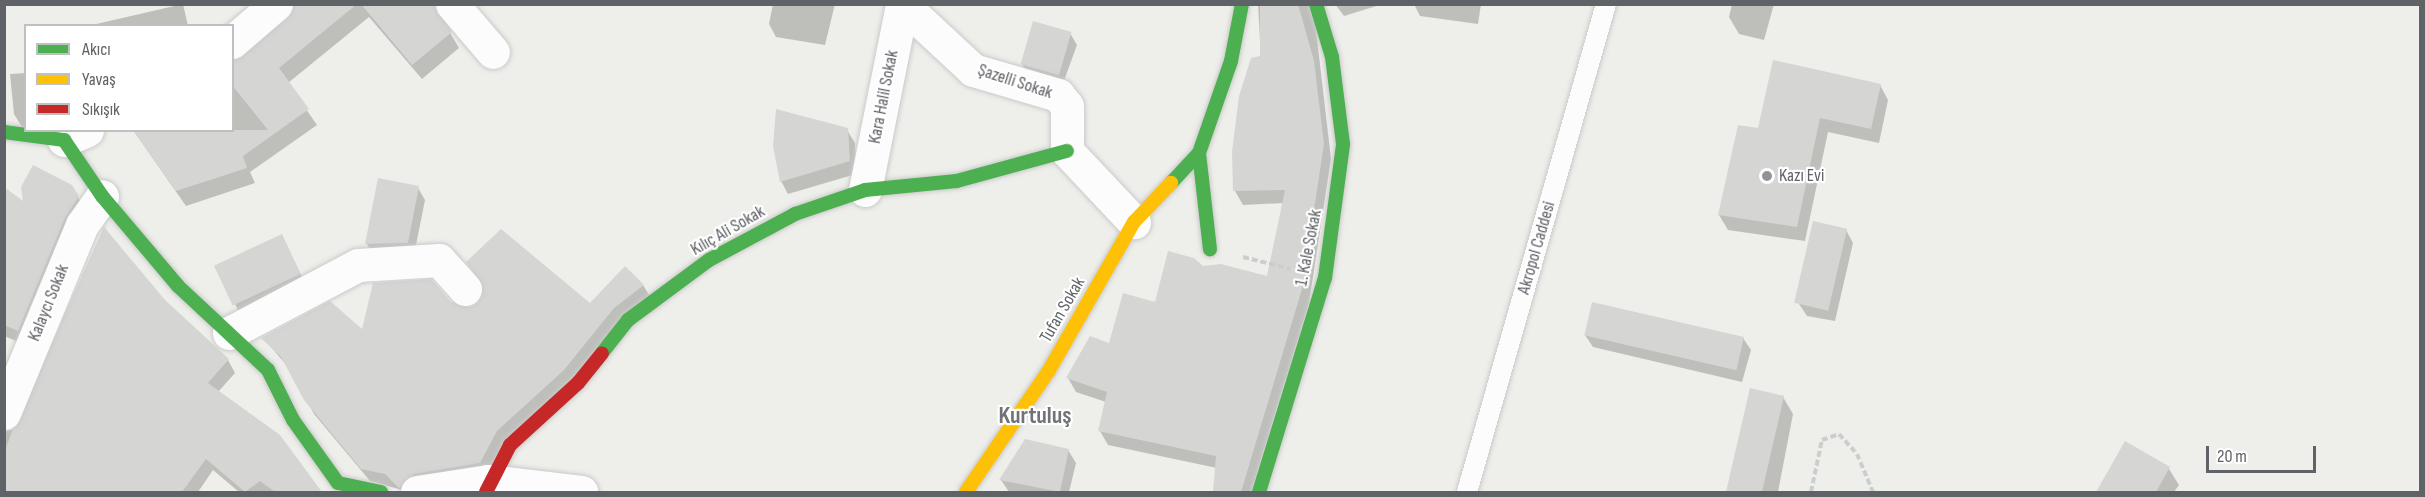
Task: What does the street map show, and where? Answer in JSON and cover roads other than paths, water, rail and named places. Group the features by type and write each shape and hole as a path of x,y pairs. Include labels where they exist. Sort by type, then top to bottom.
{"street":[{"path":"234,40 276,4"},
{"path":"452,4 493,52"},
{"name":"Şazelli Sokak","path":"902,4 973,70 1058,95 1067,106 1067,151"},
{"name":"Kara Halil Sokak","path":"865,190 902,4"},
{"name":"Tufan Sokak","path":"966,492 1048,372 1134,222 1199,153 1231,61 1242,4"},
{"name":"1. Kale Sokak","path":"1259,492 1325,278 1343,144 1332,57 1316,4"},
{"path":"4,132 76,135 102,196 178,286 268,370 293,420 338,483 381,492"},
{"path":"1067,151 1134,222"},
{"name":"Kılıç Ali Sokak","path":"487,487 510,445 579,383 628,320 709,260 795,214 865,190 957,181 1067,151"},
{"name":"Tufan Sokak","path":"1199,153 1210,249"},
{"name":"Kalaycı Sokak","path":"4,413 82,225 102,196"},
{"path":"229,333 358,265 439,260 465,289"},
{"path":"417,492 487,487 581,492"}],"lane":[{"name":"Akropol Caddesi","path":"1467,492 1606,4"}],"place":[{"name":"Kazı Evi","path":"1767,176"}],"district":[{"name":"Kurtuluş","path":"1035,416"}]}
